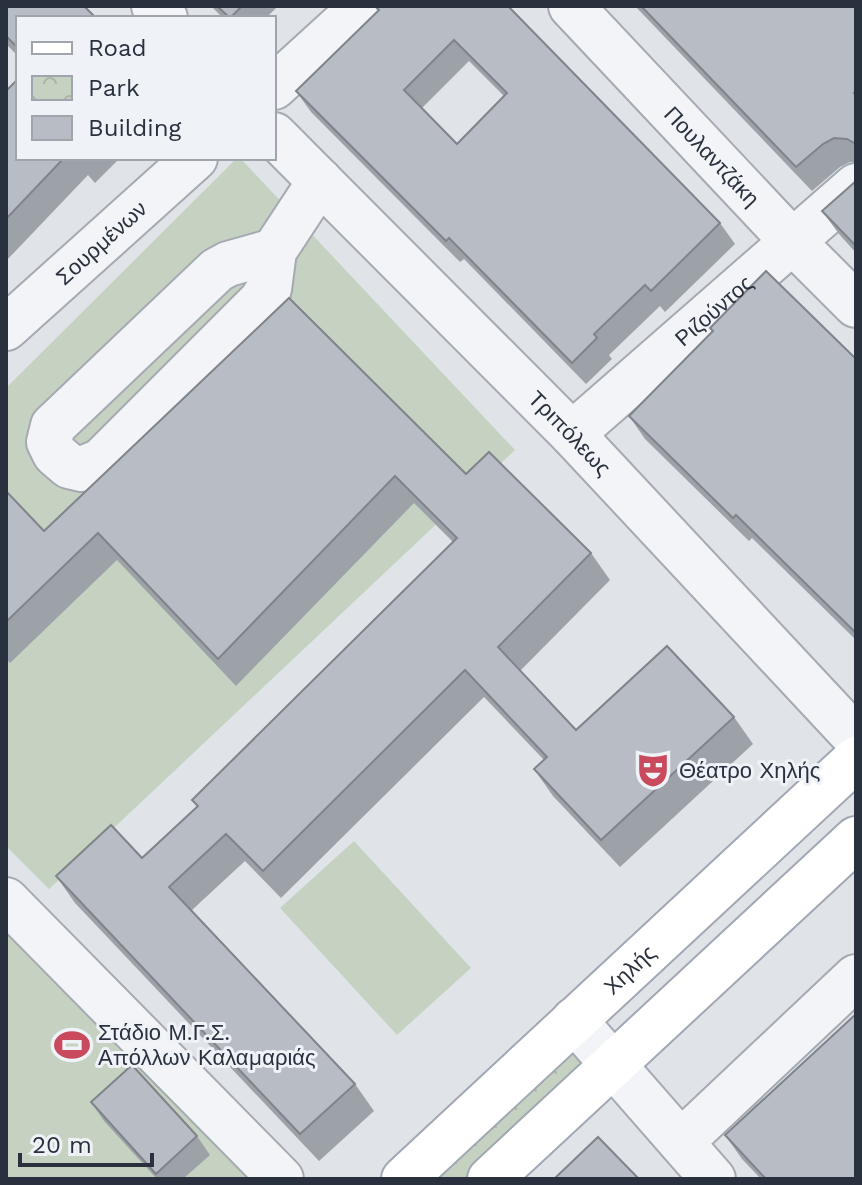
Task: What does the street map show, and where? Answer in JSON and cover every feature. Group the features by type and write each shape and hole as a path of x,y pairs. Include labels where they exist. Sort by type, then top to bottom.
{"main road":[{"name":"Χηλής","path":"404,1179 856,759"},
{"path":"490,1179 856,839"}],"street":[{"path":"276,85 363,6"},
{"name":"Πουλαντζάκη","path":"571,6 856,305"},
{"name":"Τριπόλεως","path":"276,137 572,434 856,738"},
{"name":"Σουρμένων","path":"6,328 193,160"},
{"path":"274,251 217,270 53,426 49,442 55,454 69,466 82,469 101,461 261,301 269,289 274,251 320,181"},
{"name":"Ριζούντος","path":"572,434 856,186"},
{"path":"6,900 281,1179"},
{"path":"681,1142 856,977"},
{"path":"574,1020 713,1179"}],"green space":[{"path":"235,160 242,160 515,450 49,889 6,846 6,388"},
{"path":"354,841 471,968 397,1035 280,908"},
{"name":"Στάδιο Μ.Γ.Σ. Απόλλων Καλαμαριάς","path":"6,910 268,1179 6,1179"},
{"path":"574,1024 610,1064 485,1179 405,1179"}],"building":[{"path":"6,6 84,6 94,16 16,16 16,46 6,36"},
{"path":"217,6 242,6 232,16"},
{"path":"375,6 508,6 720,223 651,291 645,285 594,334 597,338 572,363 449,238 446,241 296,91 379,10","holes":["454,40 507,93 457,144 404,90"]},
{"path":"641,6 856,6 856,144 847,139 834,138 796,167"},
{"path":"16,81 16,160 62,160 6,219 6,91"},
{"path":"856,181 856,246 822,211"},
{"path":"766,271 856,359 854,631 629,416 713,331 710,328"},
{"path":"289,298 466,474 489,452 591,553 498,647 576,730 667,646 734,717 601,840 534,769 547,757 465,670 263,871 226,834 169,887 355,1084 300,1134 56,876 111,825 142,858 198,806 192,800 457,538 395,476 218,659 98,533 6,622 6,491 44,531"},
{"path":"856,1014 856,1179 766,1179 725,1135"},
{"path":"132,1065 197,1136 156,1174 91,1102"},
{"path":"598,1137 639,1179 554,1179"}],"place":[{"name":"Θέατρο Χηλής","path":"653,770"},
{"name":"Στάδιο Μ.Γ.Σ. Απόλλων Καλαμαριάς","path":"72,1045"}]}
